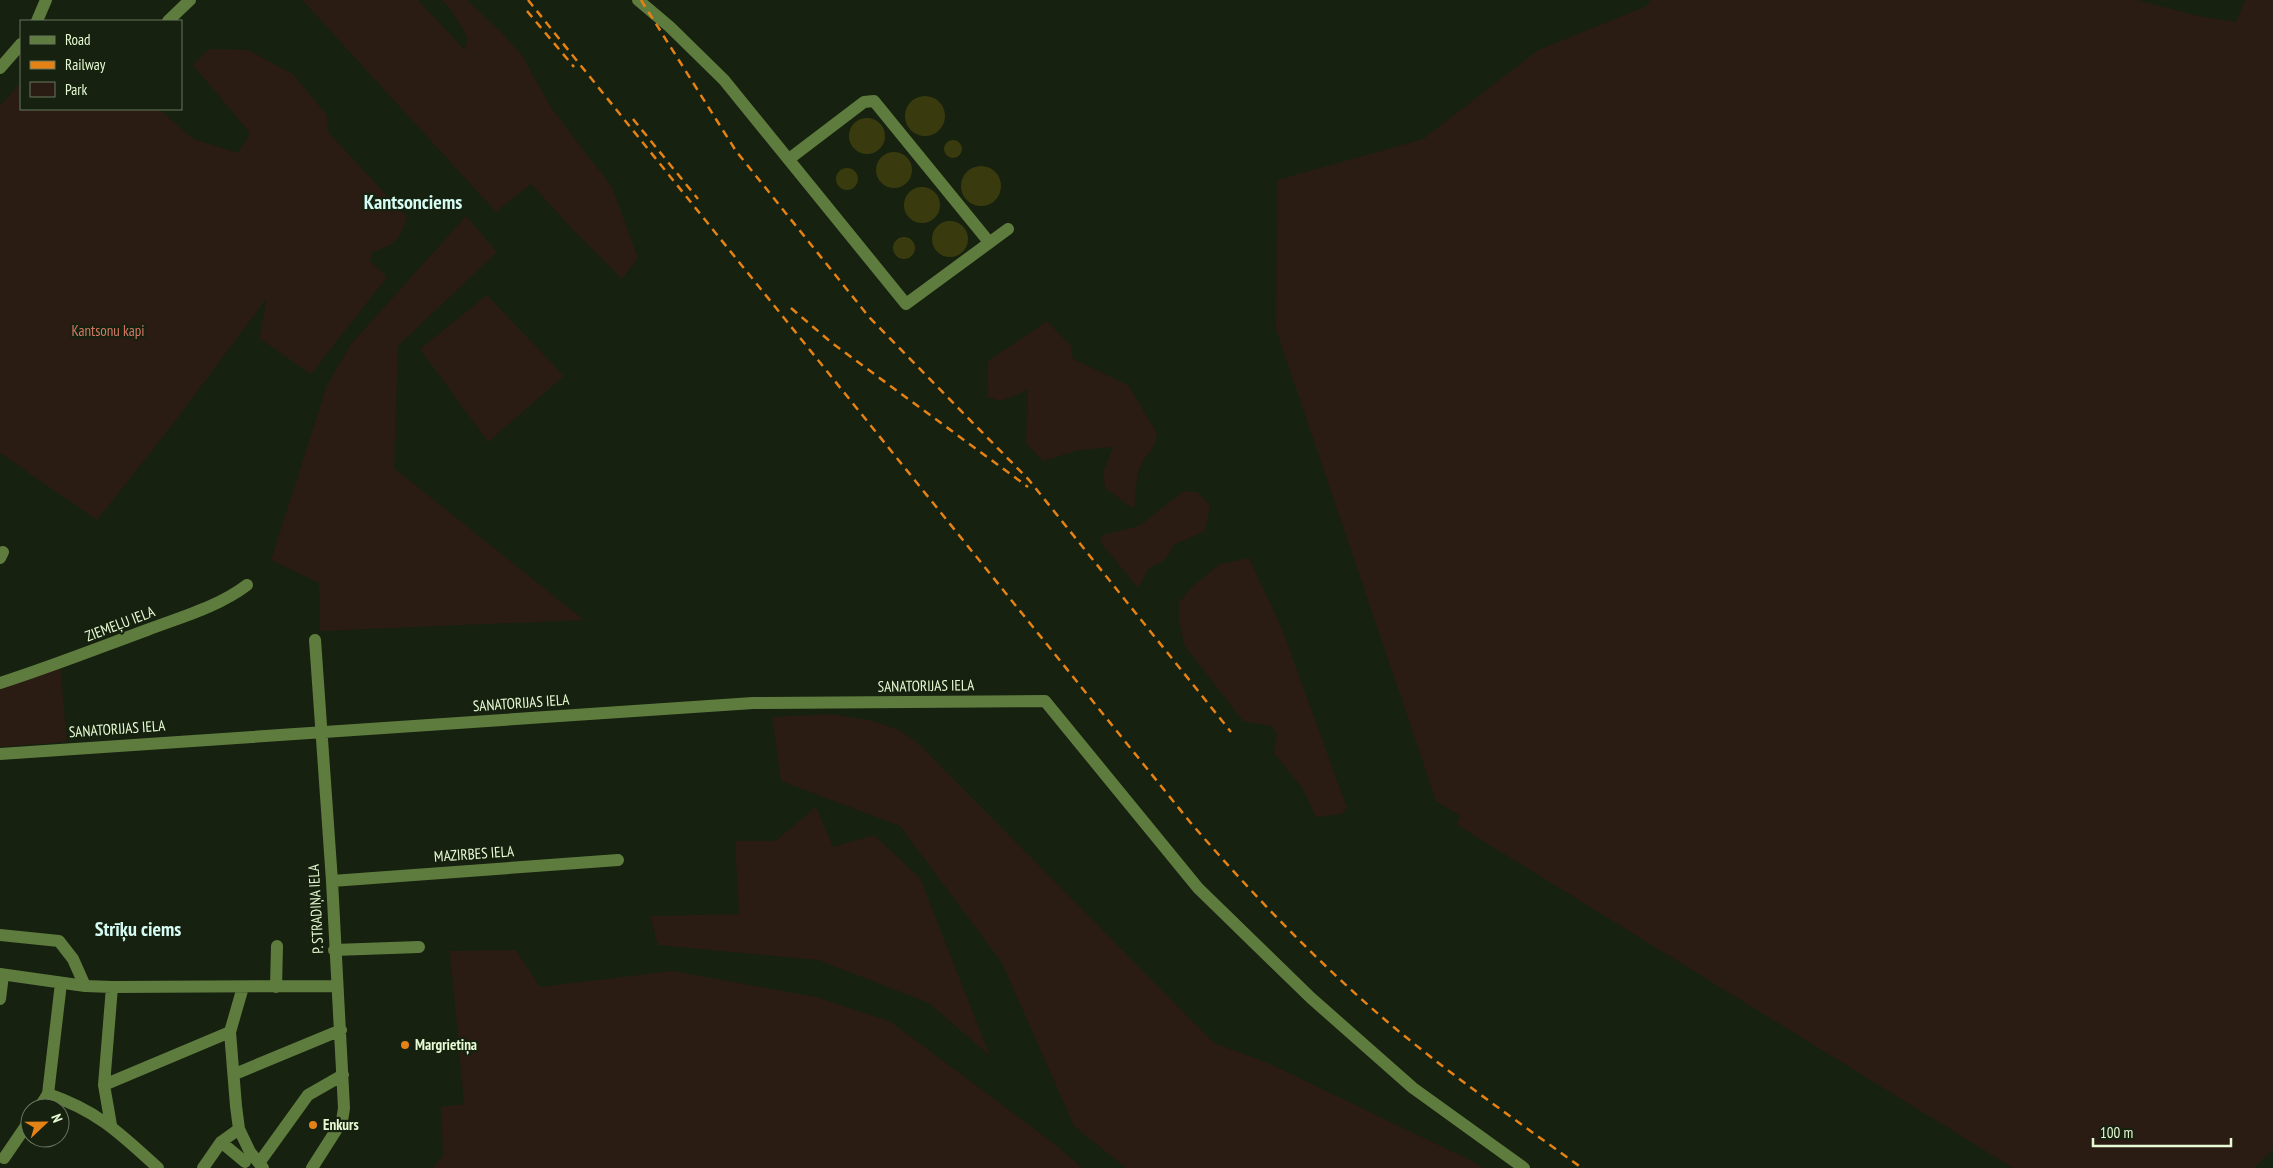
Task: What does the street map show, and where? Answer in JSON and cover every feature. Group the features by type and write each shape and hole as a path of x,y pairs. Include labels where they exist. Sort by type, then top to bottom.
{"street":[{"path":"37,20 46,0"},
{"path":"169,20 190,0"},
{"path":"638,0 670,27 724,80 906,304 1008,229"},
{"path":"0,68 20,45"},
{"path":"789,159 864,102 874,101 989,242"},
{"name":"ZIEMEĻU IELA","path":"0,683 60,664 193,614 229,597 247,585"},
{"name":"P. STRADIŅA IELA","path":"316,640 320,732 341,1030 344,1108 342,1121 316,1166"},
{"name":"SANATORIJAS IELA","path":"0,754 753,703 1045,701 1198,888 1311,998 1413,1088 1524,1168"},
{"name":"MAZIRBES IELA","path":"332,881 618,860"},
{"path":"0,934 59,941 73,959 85,986"},
{"path":"276,987 277,946"},
{"path":"334,950 419,948"},
{"path":"0,999 2,974 85,986 112,987 337,986"},
{"path":"45,1098 48,1094 61,983"},
{"path":"111,1125 104,1085 112,987"},
{"path":"243,987 230,1032 239,1129 245,1161"},
{"path":"234,1074 341,1030"},
{"path":"104,1085 230,1032"},
{"path":"221,1142 245,1161 261,1166 308,1095 343,1075"},
{"path":"48,1094 89,1111 111,1125 158,1168"},
{"path":"203,1168 221,1142 239,1129"},
{"path":"5,1159 20,1136"}],"green space":[{"path":"302,0 418,0 465,50 468,38 452,11 442,0 467,0 521,54 552,109 612,187 638,258 622,279 531,184 496,212"},
{"path":"1650,0 2138,0 2198,16 2236,22 2245,0 2273,0 2273,1150 2254,1168 2013,1168 1457,825 1460,816 1436,801 1276,329 1277,180 1423,139 1538,50 1647,6"},
{"name":"Kantsonu kapi","path":"209,49 248,50 293,74 327,115 328,132 407,217 399,237 392,244 372,252 370,261 387,277 311,374 259,338 267,298 173,424 97,520 0,453 0,106 20,83 20,110 160,110 193,139 238,153 250,133 193,65"},
{"path":"466,216 497,252 398,346 394,468 584,620 320,631 319,583 271,560 327,385 351,344"},
{"path":"487,295 564,376 488,442 420,349"},
{"path":"1047,321 1071,346 1073,359 1128,385 1157,433 1153,446 1138,472 1134,509 1105,488 1103,473 1113,447 1079,450 1043,461 1026,443 1028,390 1000,401 987,397 988,361"},
{"path":"1184,491 1197,492 1210,505 1205,531 1174,545 1165,560 1149,568 1138,588 1102,544 1102,535 1139,526"},
{"path":"1249,558 1282,629 1347,808 1341,814 1316,817 1302,788 1274,753 1277,735 1272,726 1243,721 1184,645 1179,619 1179,602 1192,587 1220,564"},
{"path":"60,666 67,742 0,747 0,687"},
{"path":"830,714 873,721 899,730 918,743 1214,1043 1268,1063 1476,1163 1482,1168 1126,1168 1074,1126 1002,963 900,826 781,781 772,717"},
{"path":"816,807 833,847 874,835 920,878 990,1056 929,1003 818,960 658,945 650,916 739,914 735,841 775,841"},
{"path":"516,950 540,987 672,971 816,997 891,1022 1057,1146 1082,1168 433,1168 443,1156 441,1107 464,1104 450,951"}],"shaded area":[{"path":"929,96 936,99 942,105 945,116 944,124 936,133 929,136 921,136 914,133 906,124 905,112 908,105 917,97"},
{"path":"867,118 874,119 880,123 884,129 884,143 880,149 874,153 867,154 860,153 854,149 850,143 849,136 850,129 854,123 860,119"},
{"path":"949,140 957,140 962,145 960,156 949,158 944,153 944,145"},
{"path":"894,152 901,153 907,157 911,163 911,177 907,183 901,187 894,188 887,187 881,183 877,177 876,170 877,163 881,157 887,153"},
{"path":"985,166 992,169 998,175 1001,186 1000,194 992,203 985,206 977,206 970,203 962,194 961,182 964,175 973,167"},
{"path":"847,168 855,171 858,179 855,187 847,190 839,187 836,179 839,171"},
{"path":"922,187 929,188 935,192 939,198 939,212 935,218 929,222 922,223 915,222 909,218 905,212 904,205 905,198 909,192 915,188"},
{"path":"950,221 957,222 963,226 967,232 967,246 963,252 957,256 950,257 943,256 937,252 933,246 932,239 933,232 937,226 943,222"},
{"path":"904,237 912,240 915,248 912,256 904,259 896,256 893,248 896,240"}],"railway":[{"path":"528,0 1190,822 1237,875 1311,952 1390,1024 1461,1080 1582,1168"},
{"path":"641,0 736,151 869,317 1029,480 1231,732"},
{"path":"527,11 574,67"},
{"path":"633,119 698,199"},
{"path":"791,308 832,343 1028,487"}],"place":[{"name":"Margrietiņa","path":"405,1045"},
{"name":"Enkurs","path":"313,1125"}],"district":[{"name":"Kantsonciems","path":"413,202"},
{"name":"Strīķu ciems","path":"138,929"}]}
